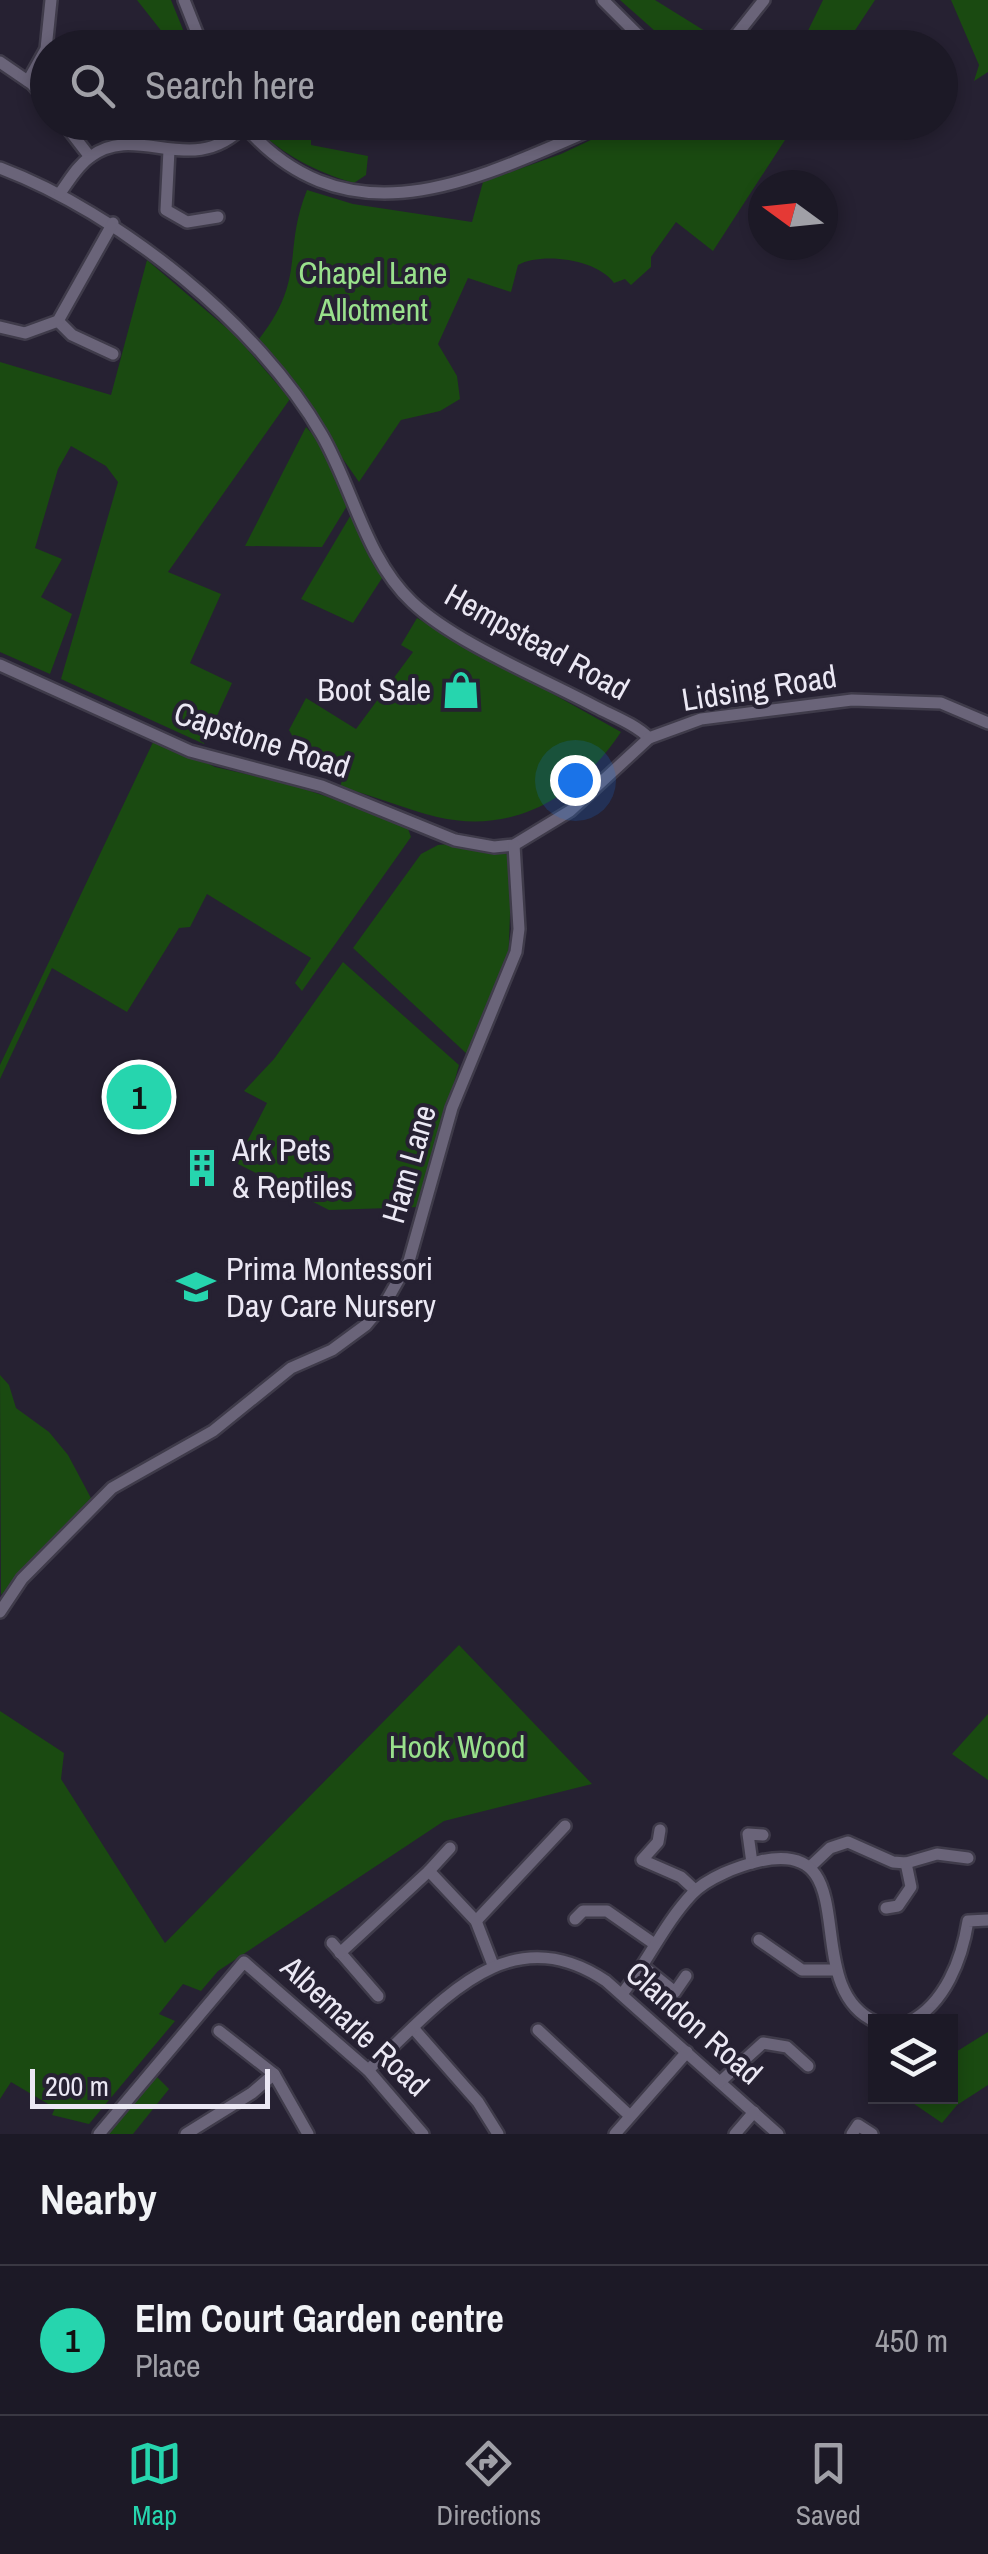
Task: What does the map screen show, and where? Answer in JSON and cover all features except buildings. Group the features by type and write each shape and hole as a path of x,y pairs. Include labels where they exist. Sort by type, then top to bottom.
{"street":[{"path":"48,30 52,0"},
{"path":"184,0 196,30"},
{"path":"602,0 633,30"},
{"path":"740,30 764,0"},
{"path":"0,62 28,81 30,77"},
{"path":"77,140 90,157"},
{"path":"60,193 90,157 121,146 214,150 225,140"},
{"path":"261,140 288,163 318,180 357,192 410,195 476,178 566,140"},
{"path":"169,150 166,210 192,223 218,217"},
{"name":"Hempstead Road","path":"0,168 60,193 113,223 238,331 296,397 344,477 386,570 413,603 457,632 648,738"},
{"path":"0,328 26,333 58,321 113,223"},
{"path":"58,321 72,335 113,354"},
{"name":"Capstone Road","path":"0,665 190,751 322,786 455,840 494,847 514,845"},
{"name":"Lidsing Road","path":"514,845 590,798 648,738 702,719 852,700 940,702 988,723"},
{"name":"Ham Lane","path":"0,1612 24,1578 112,1488 213,1431 290,1368 332,1350 366,1326 400,1283 452,1108 516,952 520,929 514,845"},
{"path":"476,1921 564,1826"},
{"path":"632,1870 658,1842 660,1830"},
{"path":"752,1863 744,1833 763,1835"},
{"path":"811,1866 830,1848 848,1842 906,1863 937,1854 962,1857 957,1843"},
{"path":"378,1996 336,1948 429,1871 450,1848"},
{"path":"622,1994 644,1966 654,1942 695,1890 752,1863 778,1857 811,1866 826,1893 834,1970 852,2006 868,2017"},
{"path":"642,1860 681,1877 695,1890"},
{"path":"895,1910 911,1886 906,1863"},
{"path":"429,1871 476,1921 494,1965"},
{"path":"575,1919 584,1911 607,1911 654,1942"},
{"path":"923,2014 941,1994 976,1918"},
{"path":"758,1940 802,1970 834,1970"},
{"name":"Clandon Road","path":"368,2070 470,1978 494,1965 531,1958 573,1964 598,1975 622,1994 778,2134"},
{"name":"Albemarle Road","path":"99,2134 244,1962 368,2070 422,2134"},
{"path":"644,1966 676,1992 686,1976"},
{"path":"413,2028 478,2102 498,2134"},
{"path":"219,2030 274,2074 308,2134"},
{"path":"538,2030 630,2116"},
{"path":"720,2082 763,2043 787,2047 801,2065"},
{"path":"615,2134 687,2052"},
{"path":"186,2134 274,2074"},
{"path":"735,2134 754,2112"},
{"path":"858,2125 872,2134"}],"green space":[{"path":"137,0 171,0 183,30 161,30"},
{"path":"620,0 655,0 703,30 654,30"},
{"path":"823,0 875,0 855,30 808,30"},
{"path":"951,0 988,0 988,72 974,81 979,65"},
{"path":"269,140 311,140 311,145 368,156 366,175 354,183 324,173"},
{"name":"Chapel Lane Allotment","path":"591,140 785,140 766,170 748,170 748,197 713,251 676,222 651,257 651,267 631,285 625,279 614,283 582,263 554,259 518,265 511,292 468,278 438,344 457,376 460,399 440,411 401,420 359,482 259,339 274,318 289,281 307,190 353,204 472,222 483,182"},
{"path":"147,260 236,336 290,399 168,572 221,594 190,663 232,683 204,744 61,679 118,482 106,466 71,446 58,469 35,548 62,559 41,597 72,614 50,674 0,652 0,362 111,395"},
{"path":"306,427 324,447 350,501 322,547 245,546"},
{"path":"352,513 384,575 353,623 301,599"},
{"path":"417,618 621,732 604,755 565,792 519,815 466,821 437,817 340,787 347,765 312,757 289,730 306,698 356,729 413,652 401,645"},
{"path":"155,738 215,767 286,783 406,823 411,837 302,991 295,983 311,958 207,894 190,927 179,928 127,1012 52,968 0,1079 0,1065"},
{"path":"460,843 504,851 512,861 508,967 468,1055 353,948 421,854 438,845"},
{"path":"343,962 459,1065 420,1207 329,1210 236,1163 267,1103 244,1091 274,1059"},
{"path":"0,1375 9,1385 16,1408 49,1432 68,1455 92,1500 1,1595"},
{"name":"Hook Wood","path":"459,1645 592,1784 444,1821 218,1971 201,1991 183,1984 159,2014 175,2021 89,2124 52,2115 55,2108 11,2082 0,2099 0,1711 64,1753 61,1779 165,1943"},
{"path":"988,1714 988,1780 952,1754"},
{"path":"988,2032 988,2085 957,2105 942,2123 914,2104 958,2104 958,2051"},
{"path":"155,2075 169,2089 133,2134 104,2134"}],"place":[{"name":"Boot Sale","path":"461,690"},
{"name":"Elm Court Garden centre","path":"139,1097"},
{"name":"Ark Pets & Reptiles","path":"202,1168"},
{"name":"Prima Montessori Day Care Nursery","path":"196,1287"}]}
